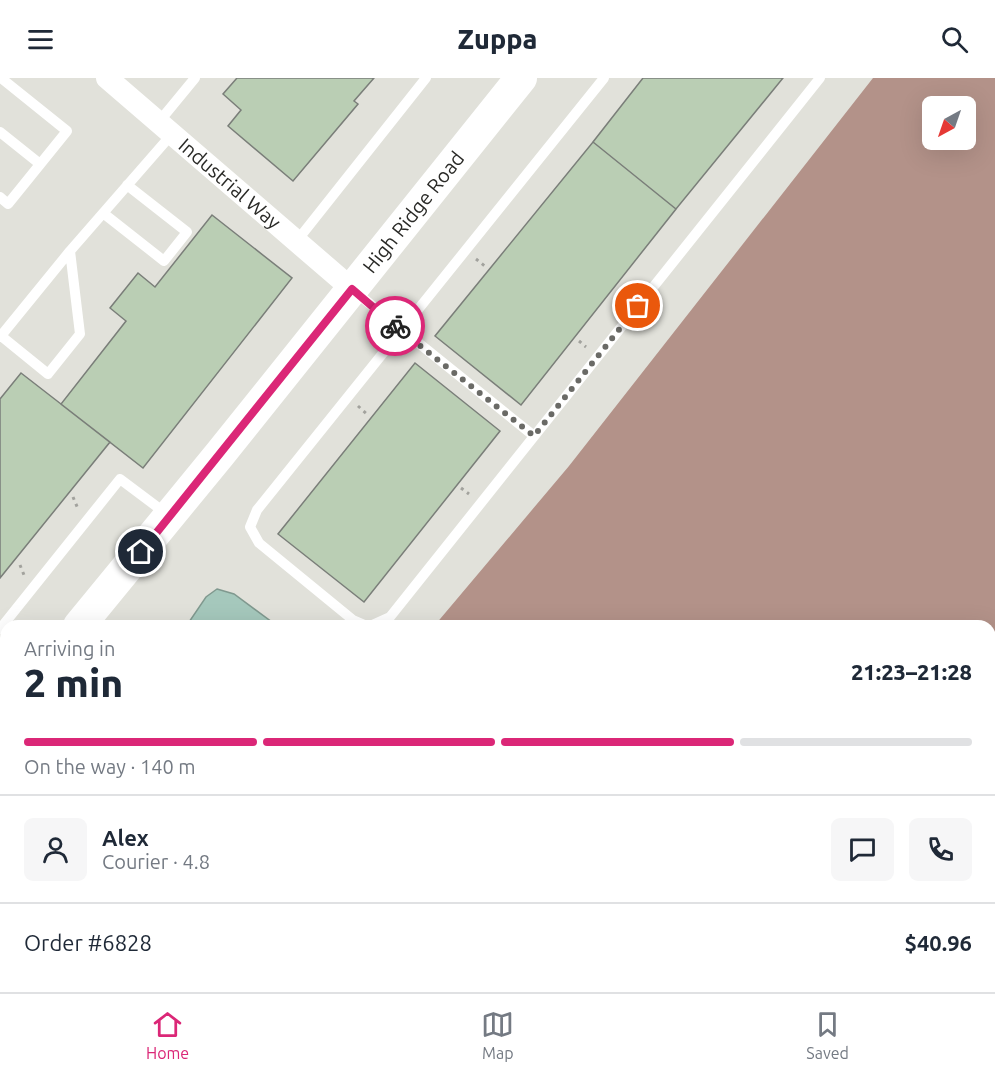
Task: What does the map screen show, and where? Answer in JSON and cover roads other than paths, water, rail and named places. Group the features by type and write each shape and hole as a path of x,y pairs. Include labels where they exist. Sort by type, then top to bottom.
{"street":[{"name":"High Ridge Road","path":"84,620 521,78"},
{"name":"Industrial Way","path":"110,79 352,289"}],"lane":[{"path":"0,197 8,204 67,131 1,78"},
{"path":"70,251 80,334 48,374 0,337 70,251 127,185 165,129 195,78"},
{"path":"296,242 426,78"},
{"path":"353,620 259,543 250,527 257,510 604,78"},
{"path":"383,620 390,617 820,78"},
{"path":"0,132 40,165"},
{"path":"103,213 164,261 187,232 127,185"},
{"path":"352,289 534,436"},
{"path":"6,620 120,479 169,516"}],"water":[{"path":"217,589 234,594 269,620 190,620 206,597"}]}
